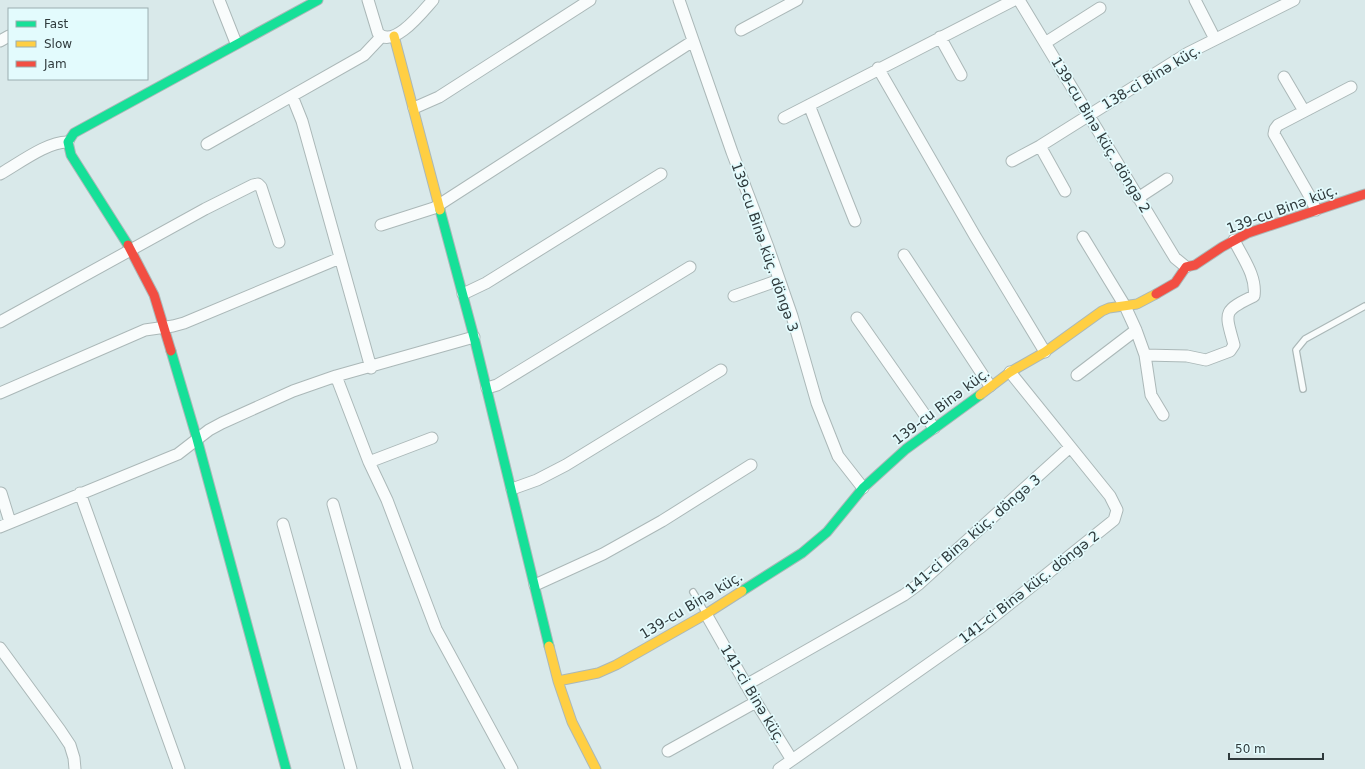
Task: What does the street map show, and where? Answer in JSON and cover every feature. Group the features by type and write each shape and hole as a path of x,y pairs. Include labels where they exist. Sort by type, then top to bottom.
{"street":[{"path":"219,0 236,43"},
{"path":"286,769 198,439 154,296 131,250 71,155 68,142 74,132 318,0"},
{"path":"368,0 375,28 381,37 389,38 409,25 433,0"},
{"path":"414,108 438,97 590,0"},
{"name":"139-cu Binə küç. döngə 3","path":"678,0 792,316 808,375 832,442 846,468 863,488"},
{"path":"741,30 797,0"},
{"path":"784,118 878,68 1014,0"},
{"name":"139-cu Binə küç. döngə 2","path":"1019,0 1175,258 1186,267"},
{"path":"1195,0 1215,39"},
{"name":"138-ci Binə küç.","path":"1012,161 1040,146 1188,53 1294,0"},
{"path":"1045,43 1100,8"},
{"path":"394,36 440,205 487,388 558,681 572,722 596,769"},
{"path":"207,144 364,55 381,37"},
{"path":"940,37 961,75"},
{"path":"381,225 429,211 440,205 693,41"},
{"path":"878,68 975,236 1045,352"},
{"path":"1284,77 1304,111"},
{"path":"1316,210 1274,134 1274,129 1278,125 1351,87"},
{"path":"292,96 302,121 371,368"},
{"path":"809,105 855,221"},
{"path":"0,174 50,146 60,142 68,142"},
{"path":"1040,146 1065,191"},
{"path":"463,294 486,283 661,174"},
{"path":"1138,198 1167,178"},
{"path":"0,322 205,209 258,184 261,187 279,242"},
{"name":"139-cu Binə küç.","path":"558,681 598,673 616,665 706,614 814,544 827,532 863,488 896,457 990,386 1010,372 1045,352 1102,311 1109,308 1137,304 1175,283 1186,267 1195,265 1234,240 1248,233 1365,194"},
{"path":"1083,237 1125,306 1136,330 1145,355 1151,395 1163,415"},
{"path":"1145,355 1187,356 1206,360 1230,352 1234,345 1227,320 1228,312 1234,306 1254,296 1255,287 1250,272 1234,240"},
{"path":"904,255 990,386"},
{"path":"0,393 145,330 164,328 184,323 340,258"},
{"path":"487,388 498,385 690,266"},
{"path":"734,296 779,280"},
{"path":"857,318 934,428"},
{"path":"1077,375 1136,330"},
{"path":"1,493 5,524 178,454 222,423 267,402 336,376 371,368 474,337"},
{"path":"512,490 537,480 566,465 721,370"},
{"name":"141-ci Binə küç. döngə 2","path":"792,760 981,627 1114,520 1117,510 1110,496 1010,372"},
{"path":"336,376 369,462 387,500 436,629 512,769"},
{"path":"369,462 432,438"},
{"name":"141-ci Binə küç. döngə 3","path":"746,685 904,595 919,584 1070,447"},
{"path":"535,585 603,554 662,521 751,465"},
{"path":"80,493 179,769"},
{"path":"333,504 407,769"},
{"path":"283,524 351,769"},
{"name":"141-ci Binə küç.","path":"706,614 756,702 792,760 779,769"},
{"path":"0,648 70,745 74,758 75,769"},
{"path":"668,751 756,702"}],"lane":[{"path":"1303,389 1296,350 1306,339 1365,306"},
{"path":"693,592 706,614"}],"traffic: fast":[{"path":"128,245 71,155 68,142 74,133 318,0"},
{"path":"440,210 474,337 549,646"},
{"path":"171,351 197,439 286,769"},
{"path":"742,591 802,553 827,532 863,488 906,449 980,395"}],"traffic: slow":[{"path":"394,36 440,210"},
{"path":"980,395 1010,372 1045,352 1102,311 1109,308 1137,304 1156,294"},
{"path":"558,681 598,673 616,665 706,614 742,591"},
{"path":"549,646 558,681 572,722 596,769"}],"traffic: jam":[{"path":"1156,294 1175,283 1186,267 1195,265 1222,247 1248,233 1365,194"},
{"path":"128,245 154,295 171,351"}]}
